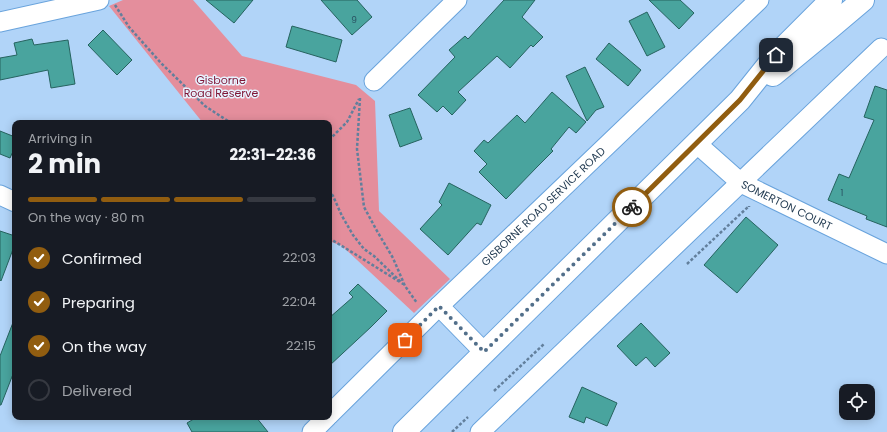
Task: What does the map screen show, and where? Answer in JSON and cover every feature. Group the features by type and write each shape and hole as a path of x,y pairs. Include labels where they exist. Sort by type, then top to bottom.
{"main road":[{"path":"404,432 740,100 776,55 831,0"},
{"path":"740,100 786,65 863,0"}],"street":[{"path":"0,22 99,0"},
{"path":"374,81 457,0"},
{"name":"GISBORNE ROAD SERVICE ROAD","path":"332,412 439,306 759,0"},
{"path":"480,432 881,48"},
{"name":"SOMERTON COURT","path":"696,143 741,183 887,254"},
{"path":"0,195 12,201"},
{"path":"439,306 484,352"},
{"name":"GISBORNE ROAD SERVICE ROAD","path":"312,432 324,420"}],"path":[{"path":"111,0 129,27 161,63 205,106 226,120"},
{"path":"332,137 347,122 364,89 374,81"},
{"path":"360,98 357,149 364,207 393,258 405,286"},
{"path":"332,194 342,216 360,244 405,286"},
{"path":"687,264 749,206 756,210"},
{"path":"332,240 405,286"}],"green space":[{"name":"Gisborne Road Reserve","path":"123,0 193,0 242,56 356,85 375,101 379,211 450,279 414,313 342,246 332,242 332,120 201,120 109,6"}],"building":[{"path":"206,0 253,0 234,23"},
{"path":"321,0 357,0 372,17 352,35"},
{"path":"504,0 535,0 522,17 543,37 533,47 531,45 510,68 497,56 458,92 466,100 452,115 443,106 437,112 418,95 455,57 449,50 465,36 468,39"},
{"path":"649,0 680,0 694,13 679,29"},
{"path":"647,12 665,47 647,56 629,21"},
{"path":"292,26 342,40 336,62 286,47"},
{"path":"103,30 132,60 117,75 88,45"},
{"path":"32,39 34,45 68,40 75,84 51,88 48,70 0,80 0,58 17,55 14,43"},
{"path":"609,43 641,70 628,86 596,59"},
{"path":"585,67 604,107 596,110 587,121 566,76"},
{"path":"875,86 887,90 887,227 866,219 867,216 828,200 839,174 849,178 874,120 864,117"},
{"path":"552,92 586,122 576,133 569,127 551,149 553,151 506,199 479,172 487,164 474,151 484,140 488,143 517,115 525,123"},
{"path":"410,108 422,139 400,147 389,115"},
{"path":"0,131 12,136 12,154 10,158 0,154"},
{"path":"449,183 491,205 481,225 477,223 448,255 420,229 442,205 439,202"},
{"path":"746,217 778,245 737,293 704,265"},
{"path":"0,231 12,235 12,252 1,281"},
{"path":"358,284 387,311 332,363 332,315 353,297 349,293"},
{"path":"641,323 670,353 655,367 646,357 636,366 617,346"},
{"path":"12,325 12,377 1,405 0,405 0,356"},
{"path":"582,387 617,403 607,426 586,417 584,423 569,417"},
{"path":"192,420 258,420 268,432 192,432 187,423"}],"way so far":[{"path":"405,340 439,306 484,352 632,207"}],"route":[{"path":"632,207 740,100 776,55"}]}
